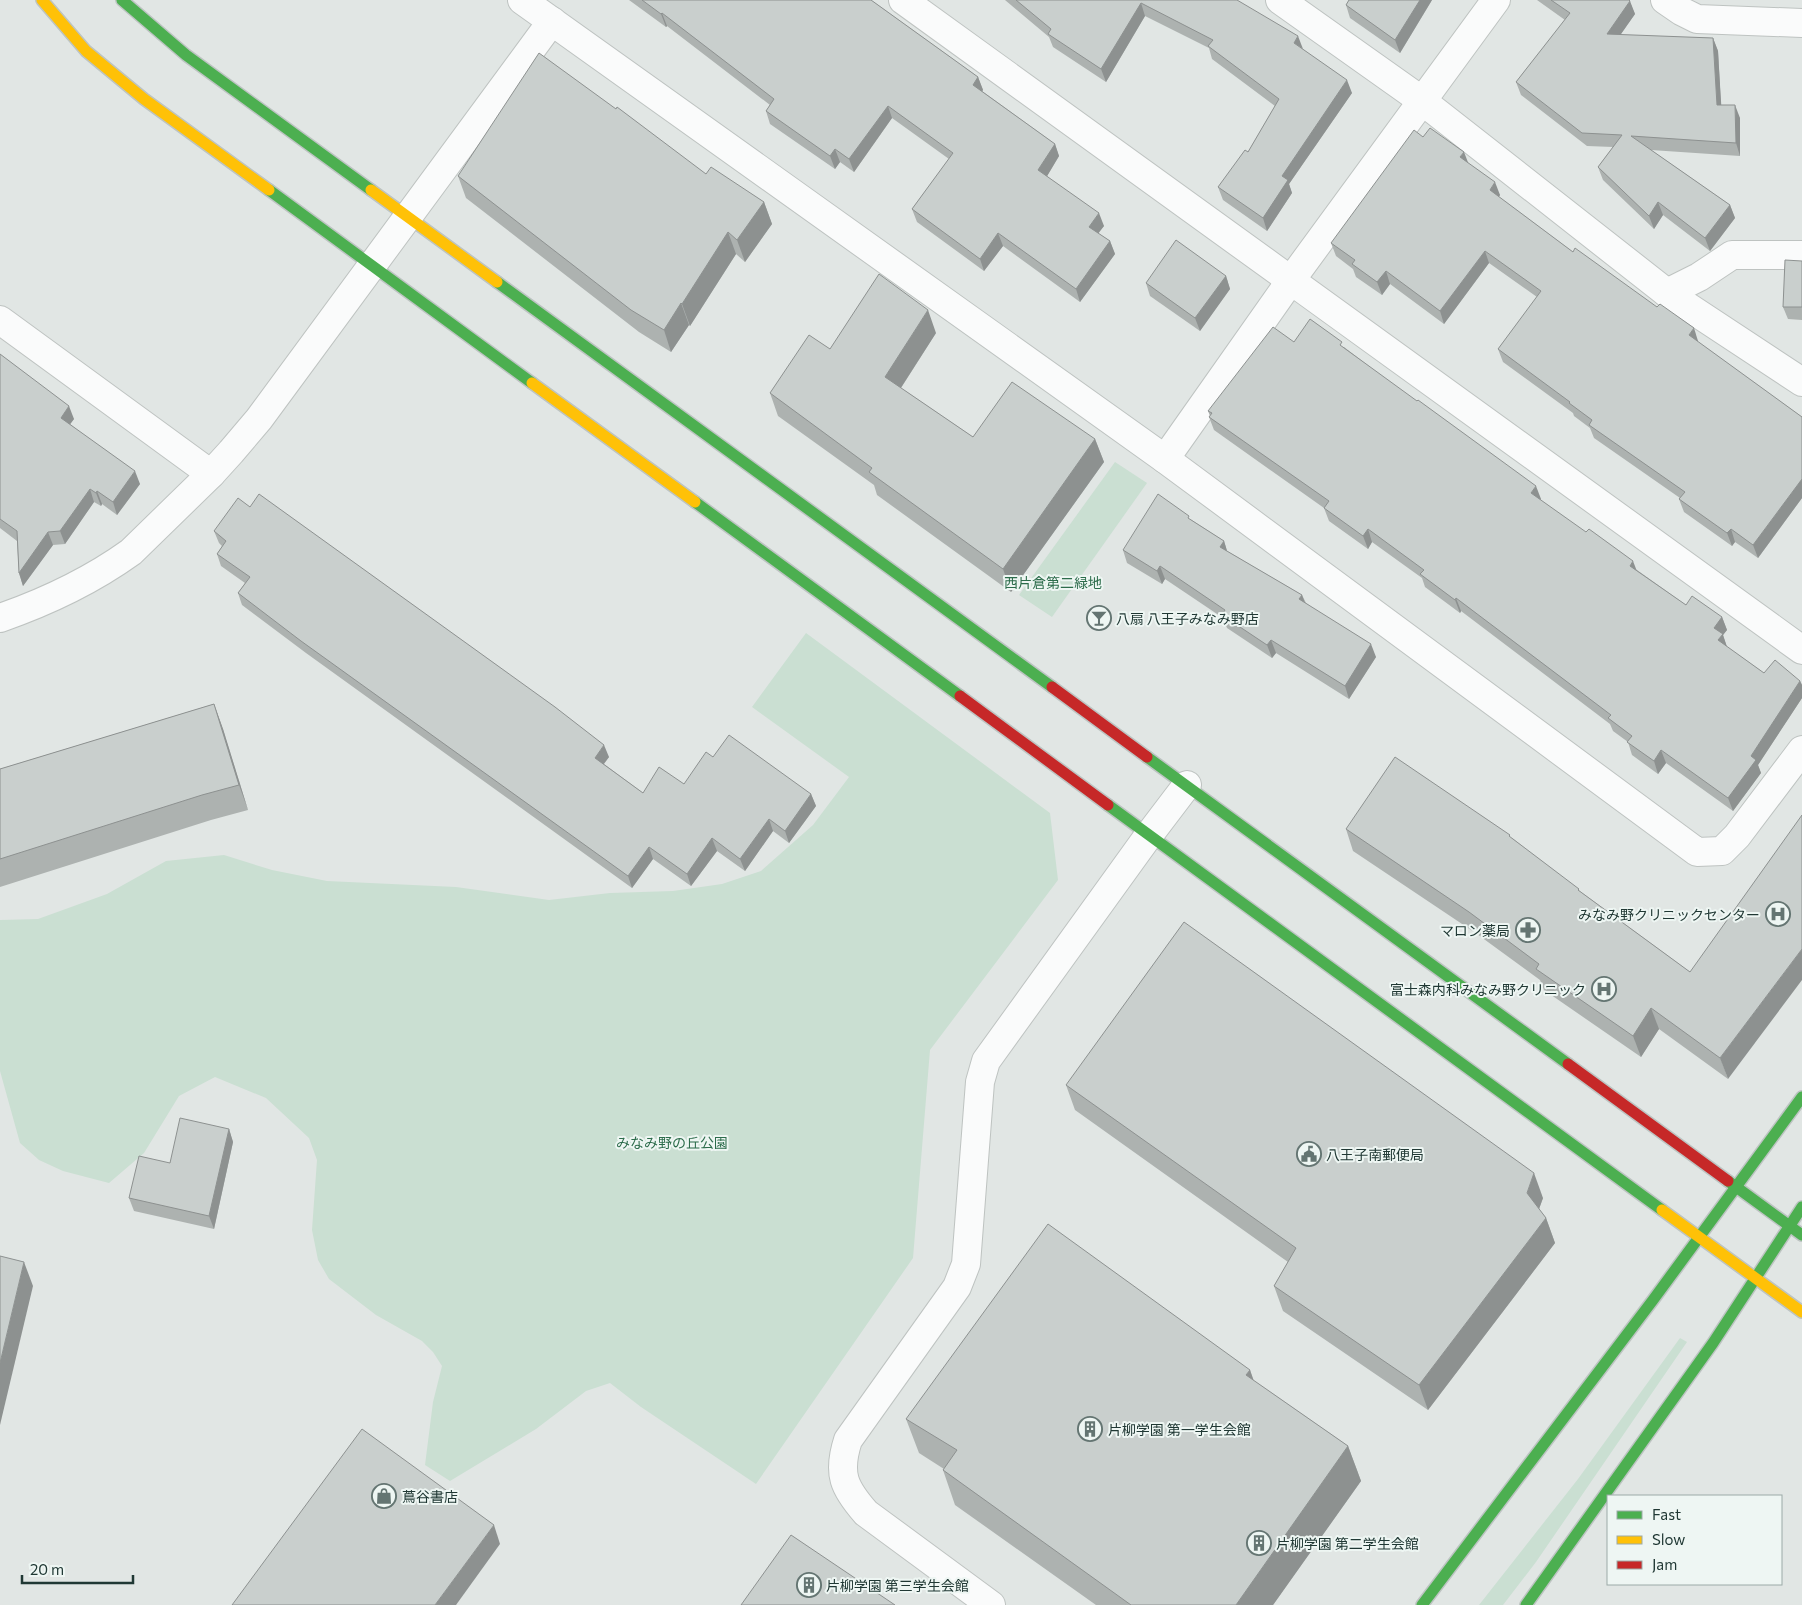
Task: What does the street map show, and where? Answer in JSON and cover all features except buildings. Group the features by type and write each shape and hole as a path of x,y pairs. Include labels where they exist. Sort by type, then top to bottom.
{"street":[{"path":"42,0 86,51 144,99 1802,1312"},
{"path":"122,0 186,55 1802,1235"},
{"path":"522,0 1165,459 1697,852 1722,851 1737,836 1802,750"},
{"path":"903,0 1802,650"},
{"path":"1280,0 1311,9 1421,100 1667,293 1802,382"},
{"path":"1165,459 1291,280 1496,0"},
{"path":"1664,0 1697,20 1802,23"},
{"path":"1,617 55,595 117,562 136,548 232,452 259,419 552,21"},
{"path":"1667,293 1699,277 1732,255 1802,255"},
{"path":"0,320 211,474"},
{"path":"991,1605 866,1513 851,1496 843,1480 842,1466 844,1453 848,1440 936,1317 962,1276 966,1264 980,1082 986,1061 1187,785"},
{"path":"1422,1605 1699,1238 1802,1097"},
{"path":"1526,1605 1713,1343 1802,1207"}],"green space":[{"name":"西片倉第二緑地","path":"1115,462 1147,483 1052,617 1019,595"},
{"name":"みなみ野の丘公園","path":"806,633 1050,813 1058,880 930,1050 913,1258 756,1484 641,1407 610,1383 586,1391 536,1429 450,1481 425,1465 433,1402 442,1366 433,1352 422,1341 376,1315 329,1279 318,1260 312,1230 317,1160 309,1138 266,1098 215,1077 179,1096 144,1153 109,1183 63,1171 39,1160 20,1143 0,1071 0,920 38,919 107,894 166,861 224,855 272,870 327,881 456,887 549,900 610,893 673,891 722,884 761,871 813,825 849,777 752,707"},
{"path":"1680,1338 1687,1342 1536,1562 1503,1605 1479,1605 1578,1479"}],"traffic: fast":[{"path":"122,0 186,55 371,190"},
{"path":"269,190 532,383"},
{"path":"497,282 1052,687"},
{"path":"695,502 960,696"},
{"path":"1147,757 1568,1064"},
{"path":"1108,805 1662,1210"},
{"path":"1422,1605 1653,1300 1802,1097"},
{"path":"1728,1181 1802,1235"},
{"path":"1526,1605 1713,1343 1802,1207"}],"traffic: slow":[{"path":"42,0 86,51 144,99 269,190"},
{"path":"371,190 497,282"},
{"path":"532,383 695,502"},
{"path":"1662,1210 1802,1312"}],"traffic: jam":[{"path":"1052,687 1147,757"},
{"path":"960,696 1108,805"},
{"path":"1568,1064 1728,1181"}],"place":[{"name":"八扇 八王子みなみ野店","path":"1099,618"},
{"name":"みなみ野クリニックセンター","path":"1778,914"},
{"name":"マロン薬局","path":"1528,930"},
{"name":"富士森内科みなみ野クリニック","path":"1604,989"},
{"name":"八王子南郵便局","path":"1309,1154"},
{"name":"片柳学園 第一学生会館","path":"1090,1429"},
{"name":"蔦谷書店","path":"384,1496"},
{"name":"片柳学園 第二学生会館","path":"1259,1543"},
{"name":"片柳学園 第三学生会館","path":"809,1585"}]}
